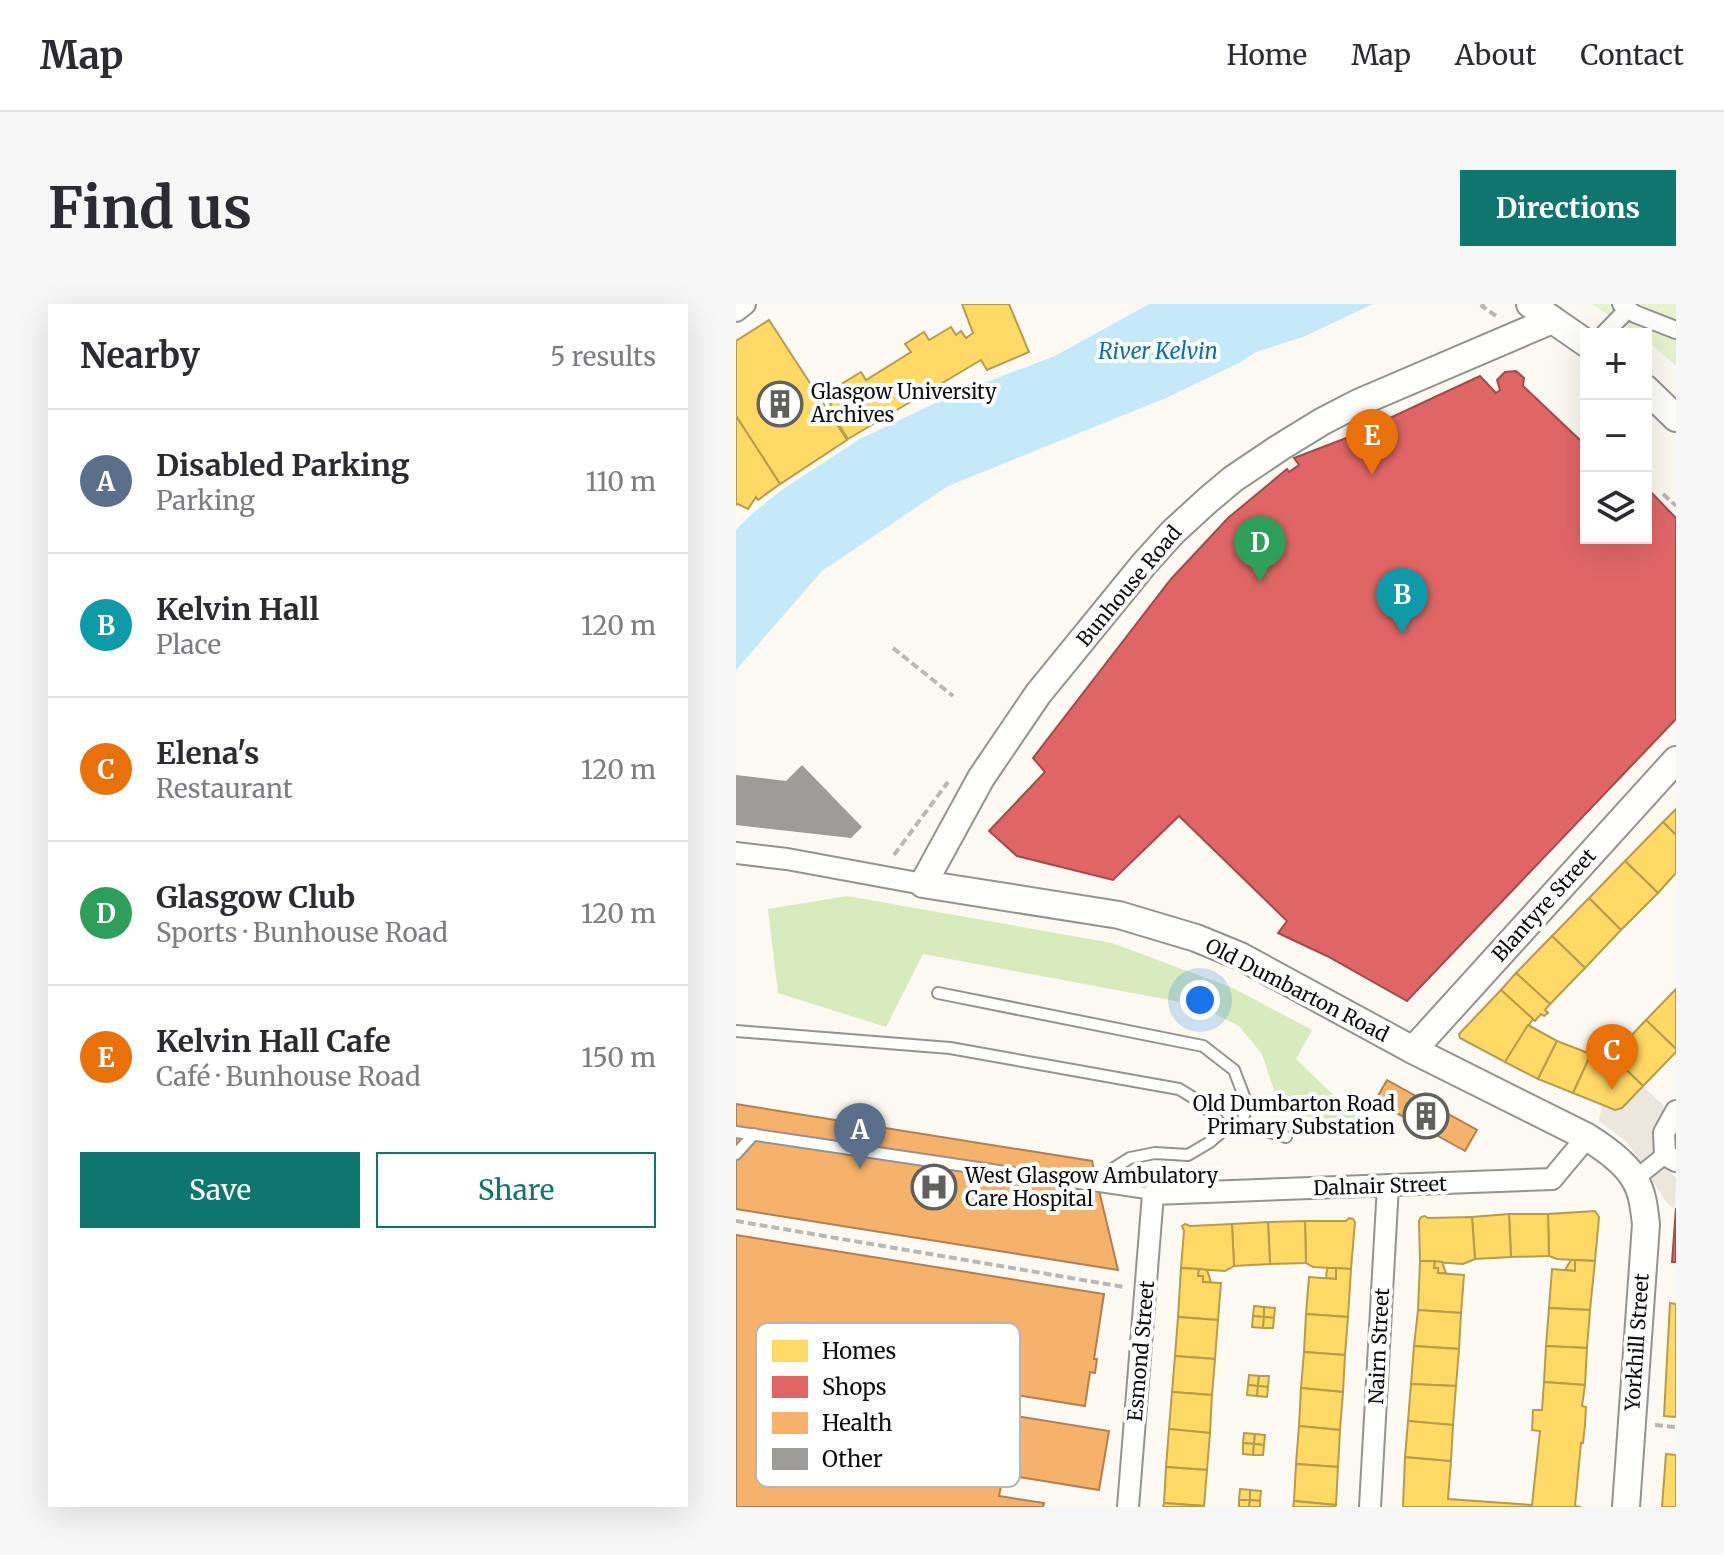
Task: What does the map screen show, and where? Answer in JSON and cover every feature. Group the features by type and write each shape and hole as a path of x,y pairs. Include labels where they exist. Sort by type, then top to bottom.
{"street":[{"path":"736,311 745,304"},
{"path":"1530,304 1580,339"},
{"path":"1608,328 1624,307 1676,330"},
{"name":"Bunhouse Road","path":"923,884 981,778 1038,694 1154,553 1208,500 1233,479 1323,421 1371,397 1552,320"},
{"path":"1652,395 1676,418"},
{"name":"Blantyre Street","path":"1413,1050 1676,760"},
{"name":"Old Dumbarton Road","path":"736,853 1119,915 1196,938 1240,956 1413,1050 1587,1137 1607,1149 1635,1179"},
{"path":"1635,1179 1670,1158 1664,1133 1676,1111"},
{"name":"Dalnair Street","path":"1153,1194 1552,1179 1587,1137"},
{"name":"Yorkhill Street","path":"1626,1507 1646,1224 1644,1202 1635,1179"},
{"name":"Nairn Street","path":"1370,1507 1388,1185"},
{"name":"Esmond Street","path":"1128,1507 1153,1194"}],"lane":[{"path":"938,993 1203,1046 1234,1070 1247,1104 1242,1123"},
{"path":"736,1031 950,1048 1179,1089 1202,1103 1225,1129"},
{"path":"1105,1186 1114,1168 1130,1158 1155,1153 1188,1155 1225,1129 1242,1123 1286,1137"},
{"path":"736,1132 1153,1194"},
{"path":"736,1154 754,1134"}],"path":[{"path":"1484,304 1482,306 1500,319"},
{"path":"1663,494 1676,506"},
{"path":"893,648 953,696"},
{"path":"736,1221 1146,1290"}],"green space":[{"path":"1591,304 1676,304 1676,366 1652,345 1652,328 1629,328"},
{"path":"847,896 1112,943 1233,988 1312,1030 1296,1059 1371,1131 1294,1113 1274,1090 1262,1054 1239,1026 1197,1005 923,954 886,1027 778,993 768,909"}],"shaded area":[{"path":"1643,1086 1664,1106 1656,1137 1658,1160 1676,1178 1675,1209 1667,1203 1627,1142 1599,1121 1602,1105 1615,1110 1621,1108"}],"water":[{"name":"River Kelvin","path":"1149,304 1373,304 1303,337 1256,352 1166,398 948,486 822,571 736,670 736,530 753,513 783,489 860,439 950,396 1055,356"}],"building: Homes":[{"path":"962,304 1009,304 1029,352 987,370 981,360 848,439 830,404 849,392 843,383 861,372 866,380 911,352 905,344 924,332 929,340 951,327 956,335 961,331 966,338 973,333"},
{"name":"Glasgow University Archives","path":"769,320 847,440 780,484 736,416 736,341"},
{"path":"736,416 780,484 758,500 756,497 748,509 736,505"},
{"path":"1676,809 1676,835 1663,822"},
{"path":"1663,822 1676,835 1676,873 1658,893 1625,861"},
{"path":"1625,861 1658,893 1621,930 1589,898"},
{"path":"1589,898 1621,930 1585,968 1552,936"},
{"path":"1552,936 1585,968 1550,1004 1516,973"},
{"path":"1516,973 1550,1004 1545,1010 1548,1013 1544,1016 1541,1014 1535,1021 1501,990"},
{"path":"1676,989 1676,1049 1646,1020"},
{"path":"1501,990 1533,1019 1505,1062 1460,1038 1459,1034"},
{"path":"1646,1020 1676,1052 1643,1086 1612,1056"},
{"path":"1528,1025 1557,1041 1538,1079 1505,1062"},
{"path":"1557,1041 1591,1054 1573,1093 1538,1079"},
{"path":"1591,1054 1607,1061 1612,1056 1643,1086 1622,1108 1615,1110 1573,1093"},
{"path":"1595,1211 1599,1217 1595,1261 1549,1256 1548,1214"},
{"path":"1509,1214 1548,1214 1549,1256 1511,1257"},
{"path":"1509,1214 1511,1257 1475,1259 1472,1217"},
{"path":"1425,1216 1472,1217 1475,1259 1463,1264 1420,1261 1419,1221"},
{"path":"1349,1218 1355,1222 1351,1269 1313,1267 1306,1263 1305,1221 1346,1221"},
{"path":"1305,1221 1306,1263 1270,1264 1268,1222"},
{"path":"1268,1222 1270,1264 1234,1266 1232,1224"},
{"path":"1232,1224 1234,1266 1225,1271 1181,1268 1182,1226"},
{"path":"1571,1260 1575,1260 1575,1271 1565,1270"},
{"path":"1575,1260 1595,1261 1590,1310 1549,1308 1552,1269 1575,1271"},
{"path":"1420,1261 1435,1261 1434,1268 1438,1268 1438,1273 1464,1275 1461,1313 1418,1310"},
{"path":"1435,1261 1442,1262 1446,1273 1438,1273 1438,1268 1434,1268"},
{"path":"1181,1268 1199,1269 1198,1276 1203,1276 1203,1282 1221,1283 1218,1320 1178,1317"},
{"path":"1327,1268 1336,1268 1336,1279 1326,1278"},
{"path":"1336,1268 1351,1269 1348,1317 1306,1314 1309,1277 1336,1279"},
{"path":"1199,1269 1207,1270 1211,1282 1203,1282 1203,1276 1198,1276"},
{"path":"1670,1303 1676,1304 1676,1417 1664,1416"},
{"path":"1254,1306 1264,1307 1264,1317 1253,1316"},
{"path":"1264,1307 1275,1308 1274,1318 1264,1317"},
{"path":"1549,1308 1590,1310 1587,1348 1546,1346"},
{"path":"1418,1310 1461,1313 1459,1349 1414,1346"},
{"path":"1306,1314 1348,1317 1345,1355 1304,1352"},
{"path":"1253,1316 1264,1317 1263,1328 1252,1327"},
{"path":"1178,1317 1218,1320 1215,1359 1175,1356"},
{"path":"1264,1317 1274,1318 1273,1328 1263,1328"},
{"path":"1414,1346 1459,1349 1456,1386 1411,1384"},
{"path":"1546,1346 1587,1348 1585,1385 1544,1382"},
{"path":"1304,1352 1345,1355 1343,1392 1301,1388"},
{"path":"1175,1356 1215,1359 1212,1395 1172,1392"},
{"path":"1249,1375 1259,1376 1258,1386 1248,1385"},
{"path":"1259,1376 1269,1376 1268,1387 1258,1386"},
{"path":"1544,1382 1585,1385 1582,1406 1586,1407 1585,1425 1575,1506 1581,1507 1403,1507 1405,1457 1451,1461 1448,1499 1532,1505 1540,1431 1532,1430 1533,1410 1542,1410"},
{"path":"1411,1384 1456,1386 1453,1425 1408,1421"},
{"path":"1248,1385 1258,1386 1257,1396 1247,1395"},
{"path":"1258,1386 1268,1387 1267,1397 1257,1396"},
{"path":"1301,1388 1343,1392 1340,1430 1299,1426"},
{"path":"1172,1392 1212,1395 1210,1433 1169,1429"},
{"path":"1408,1421 1453,1425 1451,1461 1405,1457"},
{"path":"1299,1426 1340,1430 1338,1467 1296,1464"},
{"path":"1169,1429 1210,1433 1207,1470 1166,1467"},
{"path":"1244,1433 1255,1434 1254,1444 1243,1443"},
{"path":"1255,1434 1265,1435 1264,1445 1254,1444"},
{"path":"1243,1443 1254,1444 1253,1455 1243,1454"},
{"path":"1254,1444 1264,1445 1263,1455 1253,1455"},
{"path":"1666,1454 1676,1455 1676,1507 1662,1507"},
{"path":"1296,1464 1338,1467 1336,1505 1294,1501"},
{"path":"1166,1467 1207,1470 1204,1506 1164,1503"},
{"path":"1240,1489 1250,1490 1250,1500 1239,1500"},
{"path":"1250,1490 1261,1491 1260,1501 1250,1500"},
{"path":"1239,1500 1250,1500 1249,1507 1239,1507"},
{"path":"1250,1500 1260,1501 1260,1507 1249,1507"},
{"path":"1294,1501 1336,1505 1293,1507"},
{"path":"1164,1503 1204,1506 1204,1507 1163,1507"}],"building: Shops":[{"path":"1516,371 1524,378 1523,386 1580,440 1580,544 1652,544 1652,493 1676,518 1676,719 1407,1001 1327,956 1278,933 1287,921 1179,816 1113,880 1017,856 989,831 1045,772 1033,758 1171,579 1228,518 1287,469 1289,472 1299,465 1294,458 1349,437 1480,376 1496,393 1500,390 1497,380 1505,372"},
{"path":"1676,1208 1676,1262 1672,1262"}],"building: Health":[{"name":"Old Dumbarton Road Primary Substation","path":"1387,1080 1477,1130 1465,1151 1375,1101"},
{"path":"736,1104 1092,1161 1118,1270 736,1209"},
{"path":"736,1235 1104,1294 1094,1359 1097,1359 1095,1373 1090,1372 1085,1406 1020,1396 1020,1323 756,1323 756,1487 1001,1487 999,1496 1044,1503 1043,1507 736,1507"},
{"path":"1020,1417 1109,1431 1099,1490 1020,1477"}],"building: Other":[{"path":"802,765 862,827 851,838 736,825 736,775 786,781"}],"place":[{"name":"Glasgow University Archives","path":"780,404"},
{"name":"Kelvin Hall Cafe","path":"1372,475"},
{"name":"Glasgow Club","path":"1260,582"},
{"name":"Kelvin Hall","path":"1402,634"},
{"name":"Elena's","path":"1612,1090"},
{"name":"Old Dumbarton Road Primary Substation","path":"1426,1116"},
{"name":"Disabled Parking","path":"860,1169"},
{"name":"West Glasgow Ambulatory Care Hospital","path":"934,1187"}]}
